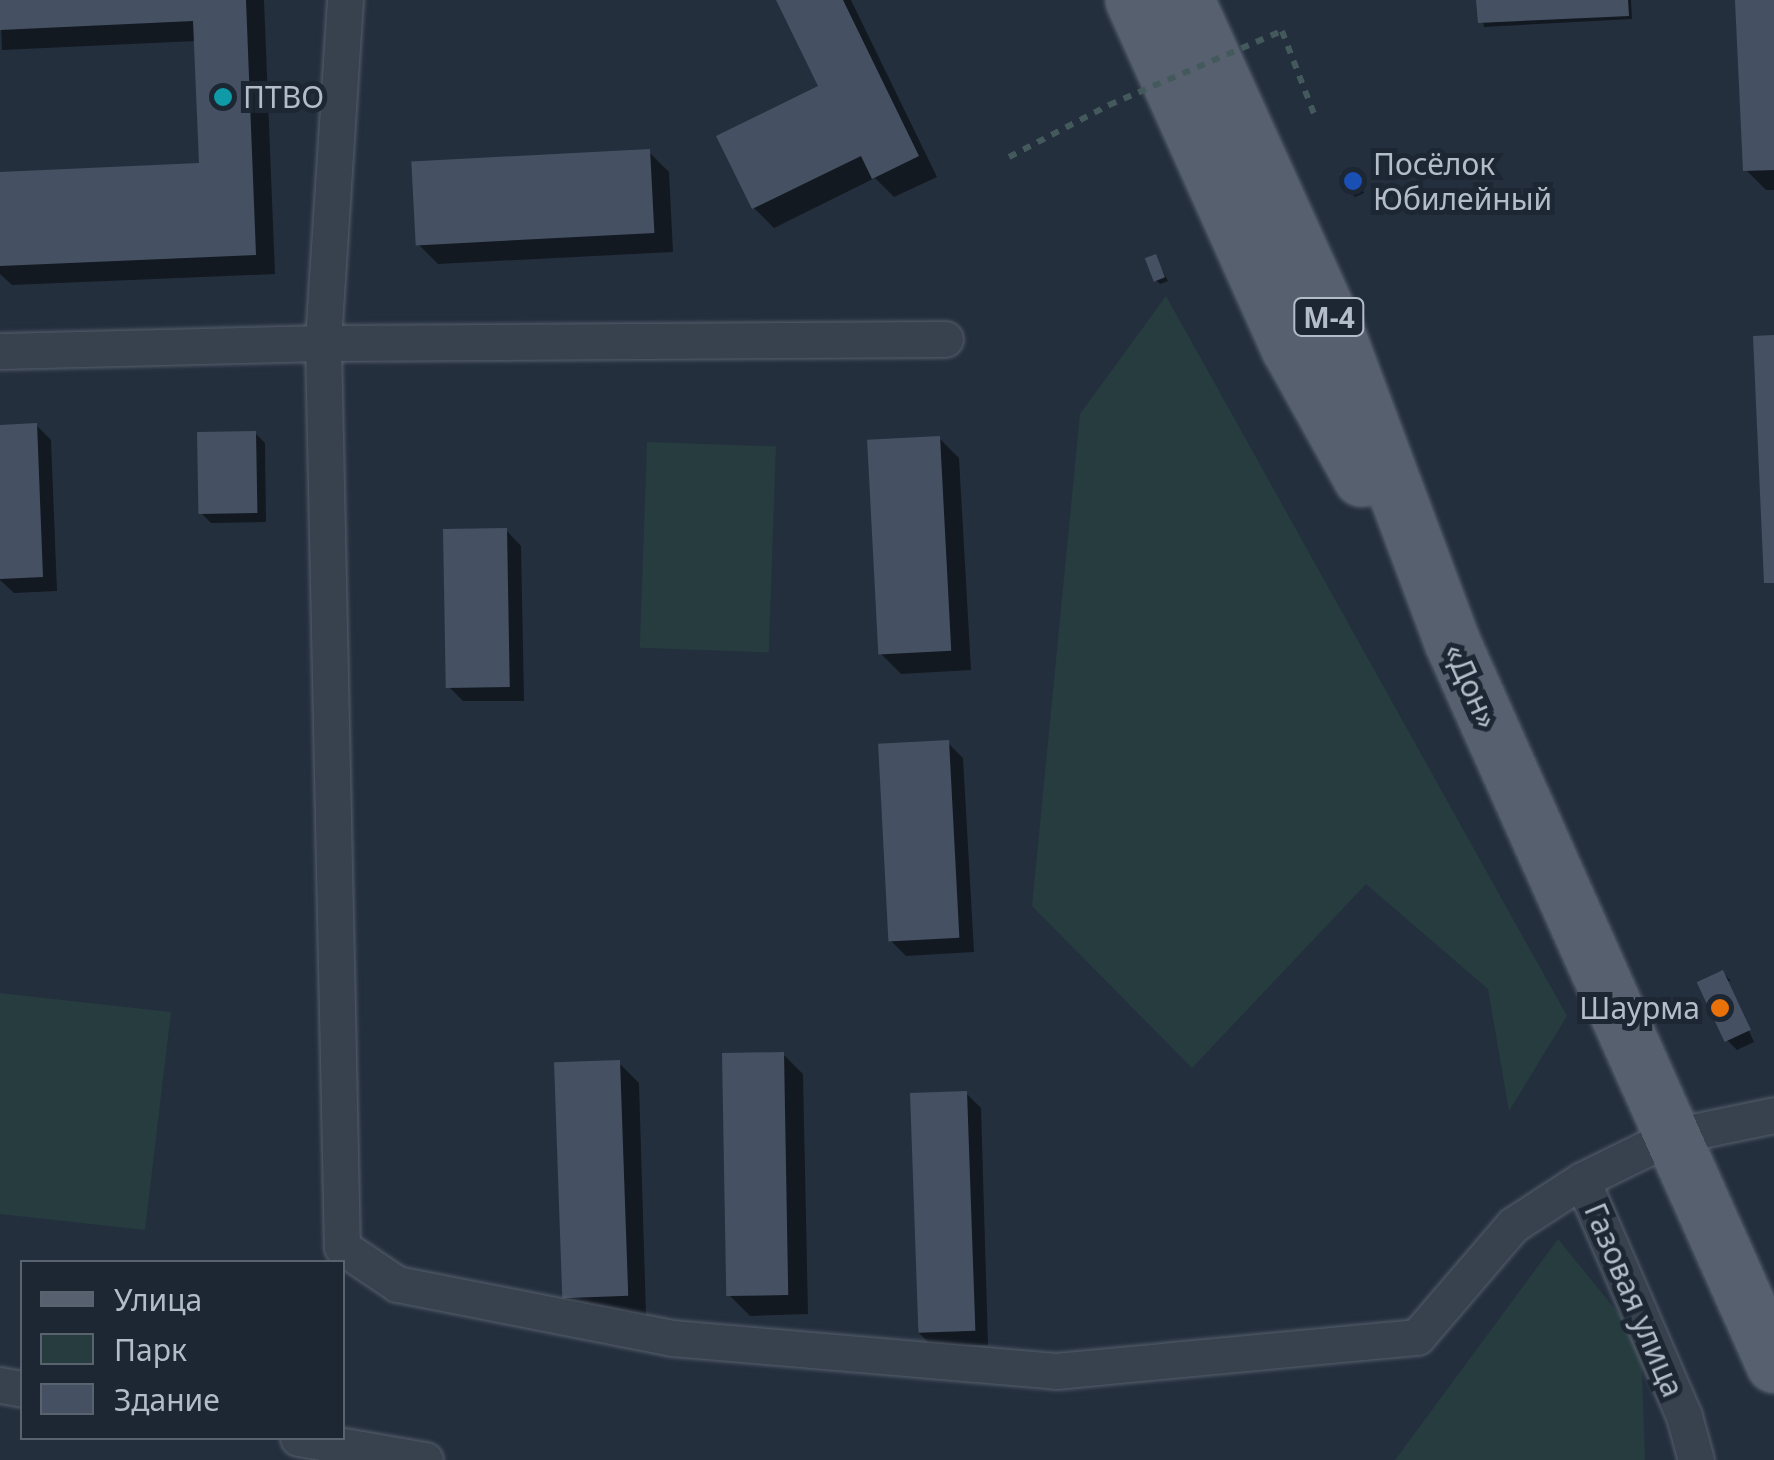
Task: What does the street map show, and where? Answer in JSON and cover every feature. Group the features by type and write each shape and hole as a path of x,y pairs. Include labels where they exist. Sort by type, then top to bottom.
{"main road":[{"path":"1134,0 1289,348 1452,642"},
{"name":"«Дон»","path":"1186,0 1335,329 1452,642 1774,1364"}],"street":[{"path":"345,0 323,343 342,1247 397,1284 672,1338 1056,1371 1417,1337 1513,1226 1582,1180"},
{"path":"0,351 323,343 946,339"},
{"name":"Газовая улица","path":"1696,1460 1684,1416 1582,1180 1672,1136 1774,1115"},
{"path":"310,1440 426,1460"}],"path":[{"path":"1009,157 1109,104 1282,31 1314,114"}],"green space":[{"path":"1166,296 1567,1016 1509,1111 1488,989 1366,884 1192,1068 1032,906 1080,414"},
{"path":"647,442 776,447 769,652 640,648"},
{"path":"0,993 171,1012 145,1230 0,1214"},
{"path":"1558,1239 1641,1341 1645,1460 1395,1460"}],"building":[{"name":"ПТВО","path":"0,0 246,0 256,255 0,266 0,172 199,163 193,21 0,30"},
{"path":"776,0 843,0 919,156 872,179 861,156 752,209 716,136 818,86"},
{"path":"1476,0 1628,0 1629,16 1478,23"},
{"path":"1735,0 1774,0 1774,170 1743,171"},
{"path":"650,149 654,233 416,245 411,162"},
{"path":"1353,168 1362,189 1349,195 1340,173"},
{"path":"1156,254 1165,277 1154,282 1145,258"},
{"path":"1774,335 1774,583 1764,583 1753,336"},
{"path":"37,423 43,577 0,579 0,425"},
{"path":"256,431 257,513 198,514 197,432"},
{"path":"940,436 951,651 878,655 867,440"},
{"path":"507,528 510,687 446,688 443,529"},
{"path":"949,740 959,938 888,941 878,744"},
{"path":"1723,970 1751,1030 1725,1042 1697,982"},
{"path":"784,1052 788,1295 726,1296 722,1053"},
{"path":"620,1060 628,1296 562,1298 554,1062"},
{"path":"967,1091 975,1331 918,1333 910,1093"}],"place":[{"name":"ПТВО","path":"223,97"},
{"name":"Посёлок Юбилейный","path":"1353,181"},
{"name":"Шаурма","path":"1720,1008"}]}
